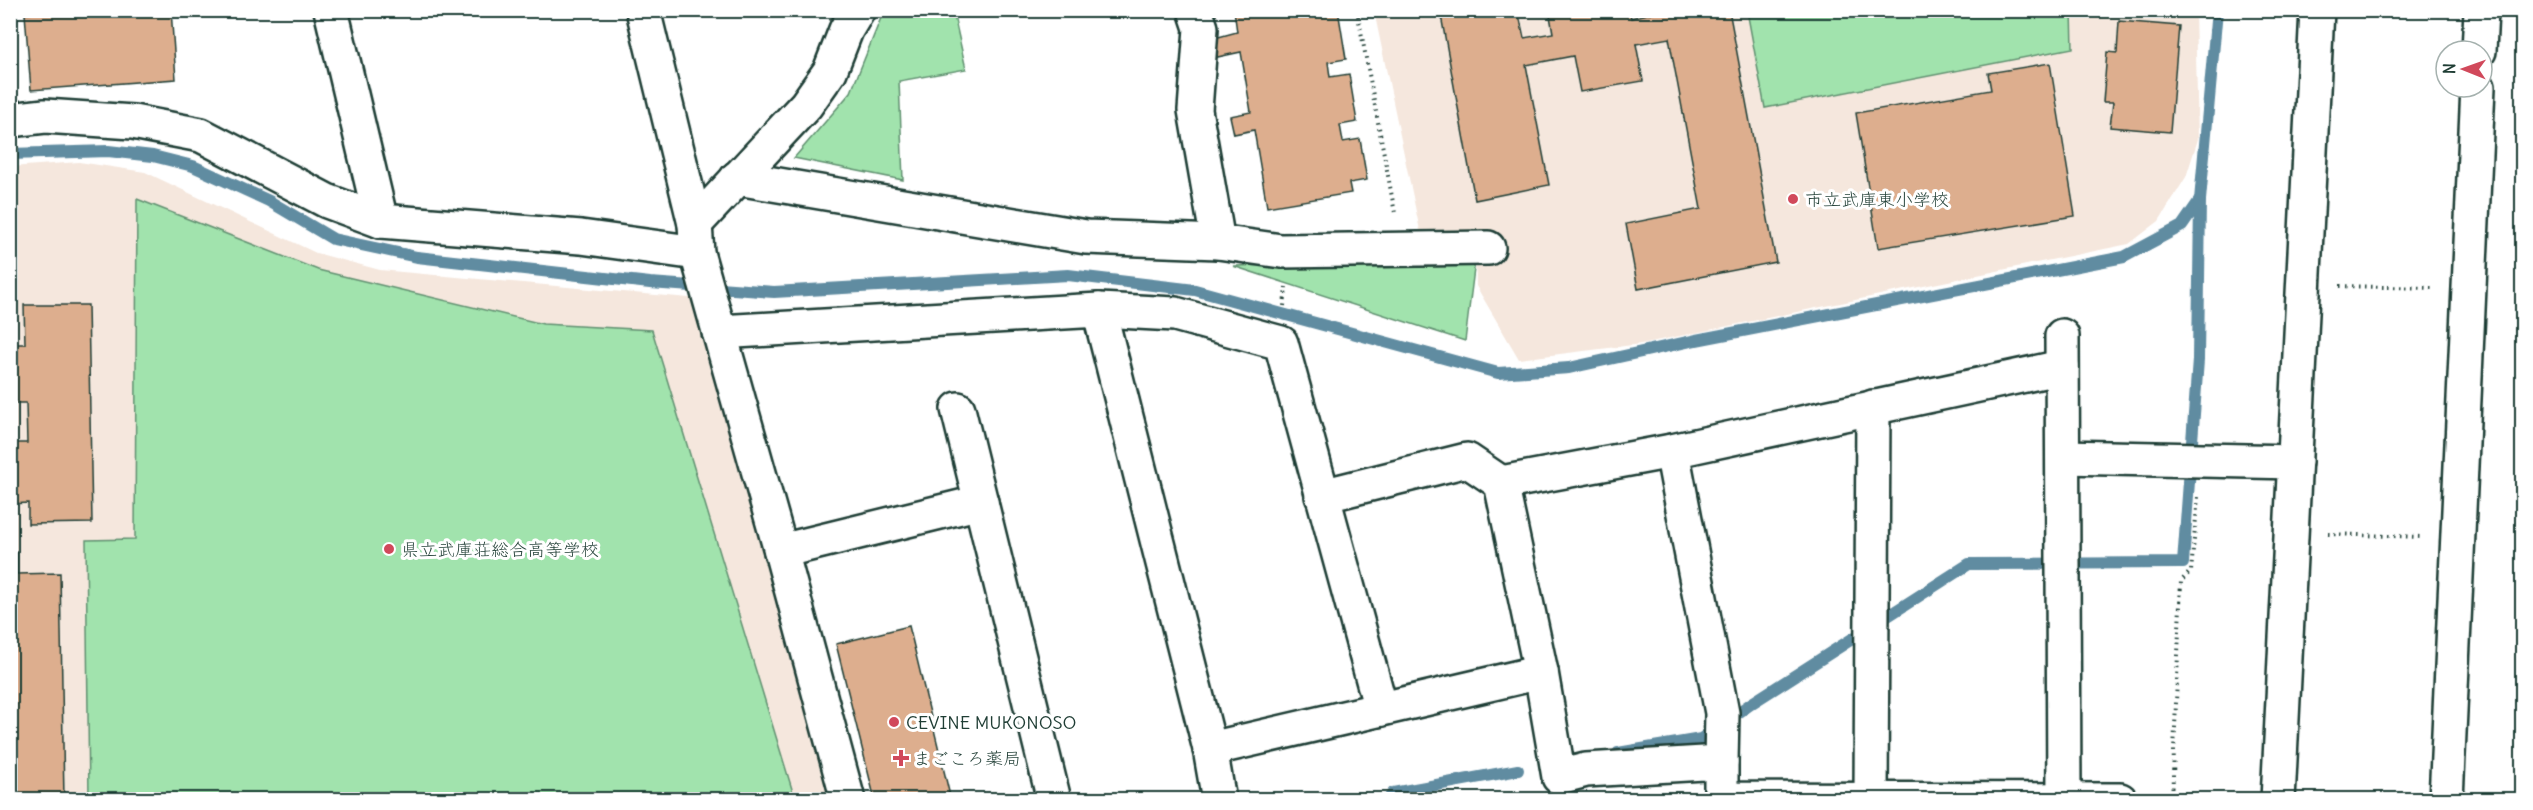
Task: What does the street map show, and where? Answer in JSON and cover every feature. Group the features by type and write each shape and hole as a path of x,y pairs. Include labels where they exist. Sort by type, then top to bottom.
{"street":[{"path":"331,10 381,221"},
{"path":"643,10 719,332 848,800"},
{"path":"696,238 737,178 806,105 830,70 846,30 858,10"},
{"path":"1196,10 1201,28 1195,110 1218,242"},
{"path":"2278,800 2317,10"},
{"path":"2480,39 2481,10"},
{"path":"2446,800 2477,99"},
{"path":"10,120 45,116 134,122 201,135 327,201 381,221 581,237 696,238"},
{"path":"737,178 1086,237 1218,242 1281,250 1488,248"},
{"path":"719,332 1099,310 1175,314 1281,343 1381,710"},
{"path":"1099,310 1210,749 1219,800"},
{"path":"1501,483 1672,451 1873,407 2062,352 2064,799"},
{"path":"1871,799 1873,407"},
{"path":"958,409 1054,800"},
{"path":"1672,451 1721,736 1722,799 2120,800"},
{"path":"2063,457 2295,462"},
{"path":"1322,496 1467,460 1501,483 1559,777 1721,736"},
{"path":"781,551 981,502"},
{"path":"1210,749 1540,672"}],"path":[{"path":"1357,10 1401,249"},
{"path":"2303,285 2469,289"},
{"path":"1285,302 1287,294"},
{"path":"2172,800 2181,581 2191,571 2187,460"},
{"path":"2291,533 2459,538"}],"shaded area":[{"name":"市立武庫東小学校","path":"1374,11 2195,11 2198,139 2186,177 2159,221 2129,244 1641,344 1519,359 1476,286 1475,244 1422,240"},
{"name":"県立武庫荘総合高等学校","path":"79,162 145,172 316,253 380,270 700,299 834,799 11,800 11,167"}],"green space":[{"path":"953,11 966,69 899,81 903,180 794,158 851,92 883,13"},
{"path":"1747,11 2072,11 2073,48 1765,108"},
{"name":"県立武庫荘総合高等学校","path":"137,199 318,270 543,324 652,330 795,799 89,799 86,540 135,539"},
{"path":"1475,261 1465,341 1233,266"}],"building":[{"path":"64,10 171,10 176,79 31,90 25,14"},
{"path":"1234,10 1338,10 1346,59 1328,62 1330,77 1349,74 1357,122 1340,125 1343,142 1360,139 1367,180 1349,183 1351,193 1267,207 1254,130 1234,134 1230,116 1251,112 1241,52 1213,58 1211,39 1237,32"},
{"path":"1440,10 1518,10 1524,38 1553,33 1549,10 1629,10 1631,18 1664,10 1729,10 1776,262 1638,289 1626,224 1701,209 1669,38 1636,44 1643,81 1580,92 1573,56 1526,65 1549,185 1475,200"},
{"path":"2119,21 2179,26 2170,132 2110,127 2113,102 2103,102 2107,52 2117,53"},
{"path":"2050,63 2075,216 1878,248 1856,113 1991,90 1988,73"},
{"path":"24,305 88,305 92,523 28,524 28,503 10,504 10,443 27,443 26,403 10,403 10,344 25,344"},
{"path":"10,552 17,552 17,574 60,573 64,800 10,800"},
{"name":"CEVINE MUKONOSO","path":"909,626 951,800 875,800 836,644"}],"waterway":[{"path":"1618,753 1701,739 1752,703 1969,564 2183,563 2198,360 2200,200 2217,10"},
{"path":"10,154 108,151 153,156 193,166 269,201 333,239 417,257 650,283 774,292 1068,275 1195,290 1498,373 1569,368 1696,340 2124,257 2182,226 2200,200"},
{"path":"1388,800 1393,793 1518,770"}],"place":[{"name":"市立武庫東小学校","path":"1793,199"},
{"name":"県立武庫荘総合高等学校","path":"389,549"},
{"name":"CEVINE MUKONOSO","path":"894,722"},
{"name":"まごころ薬局","path":"901,758"}]}
